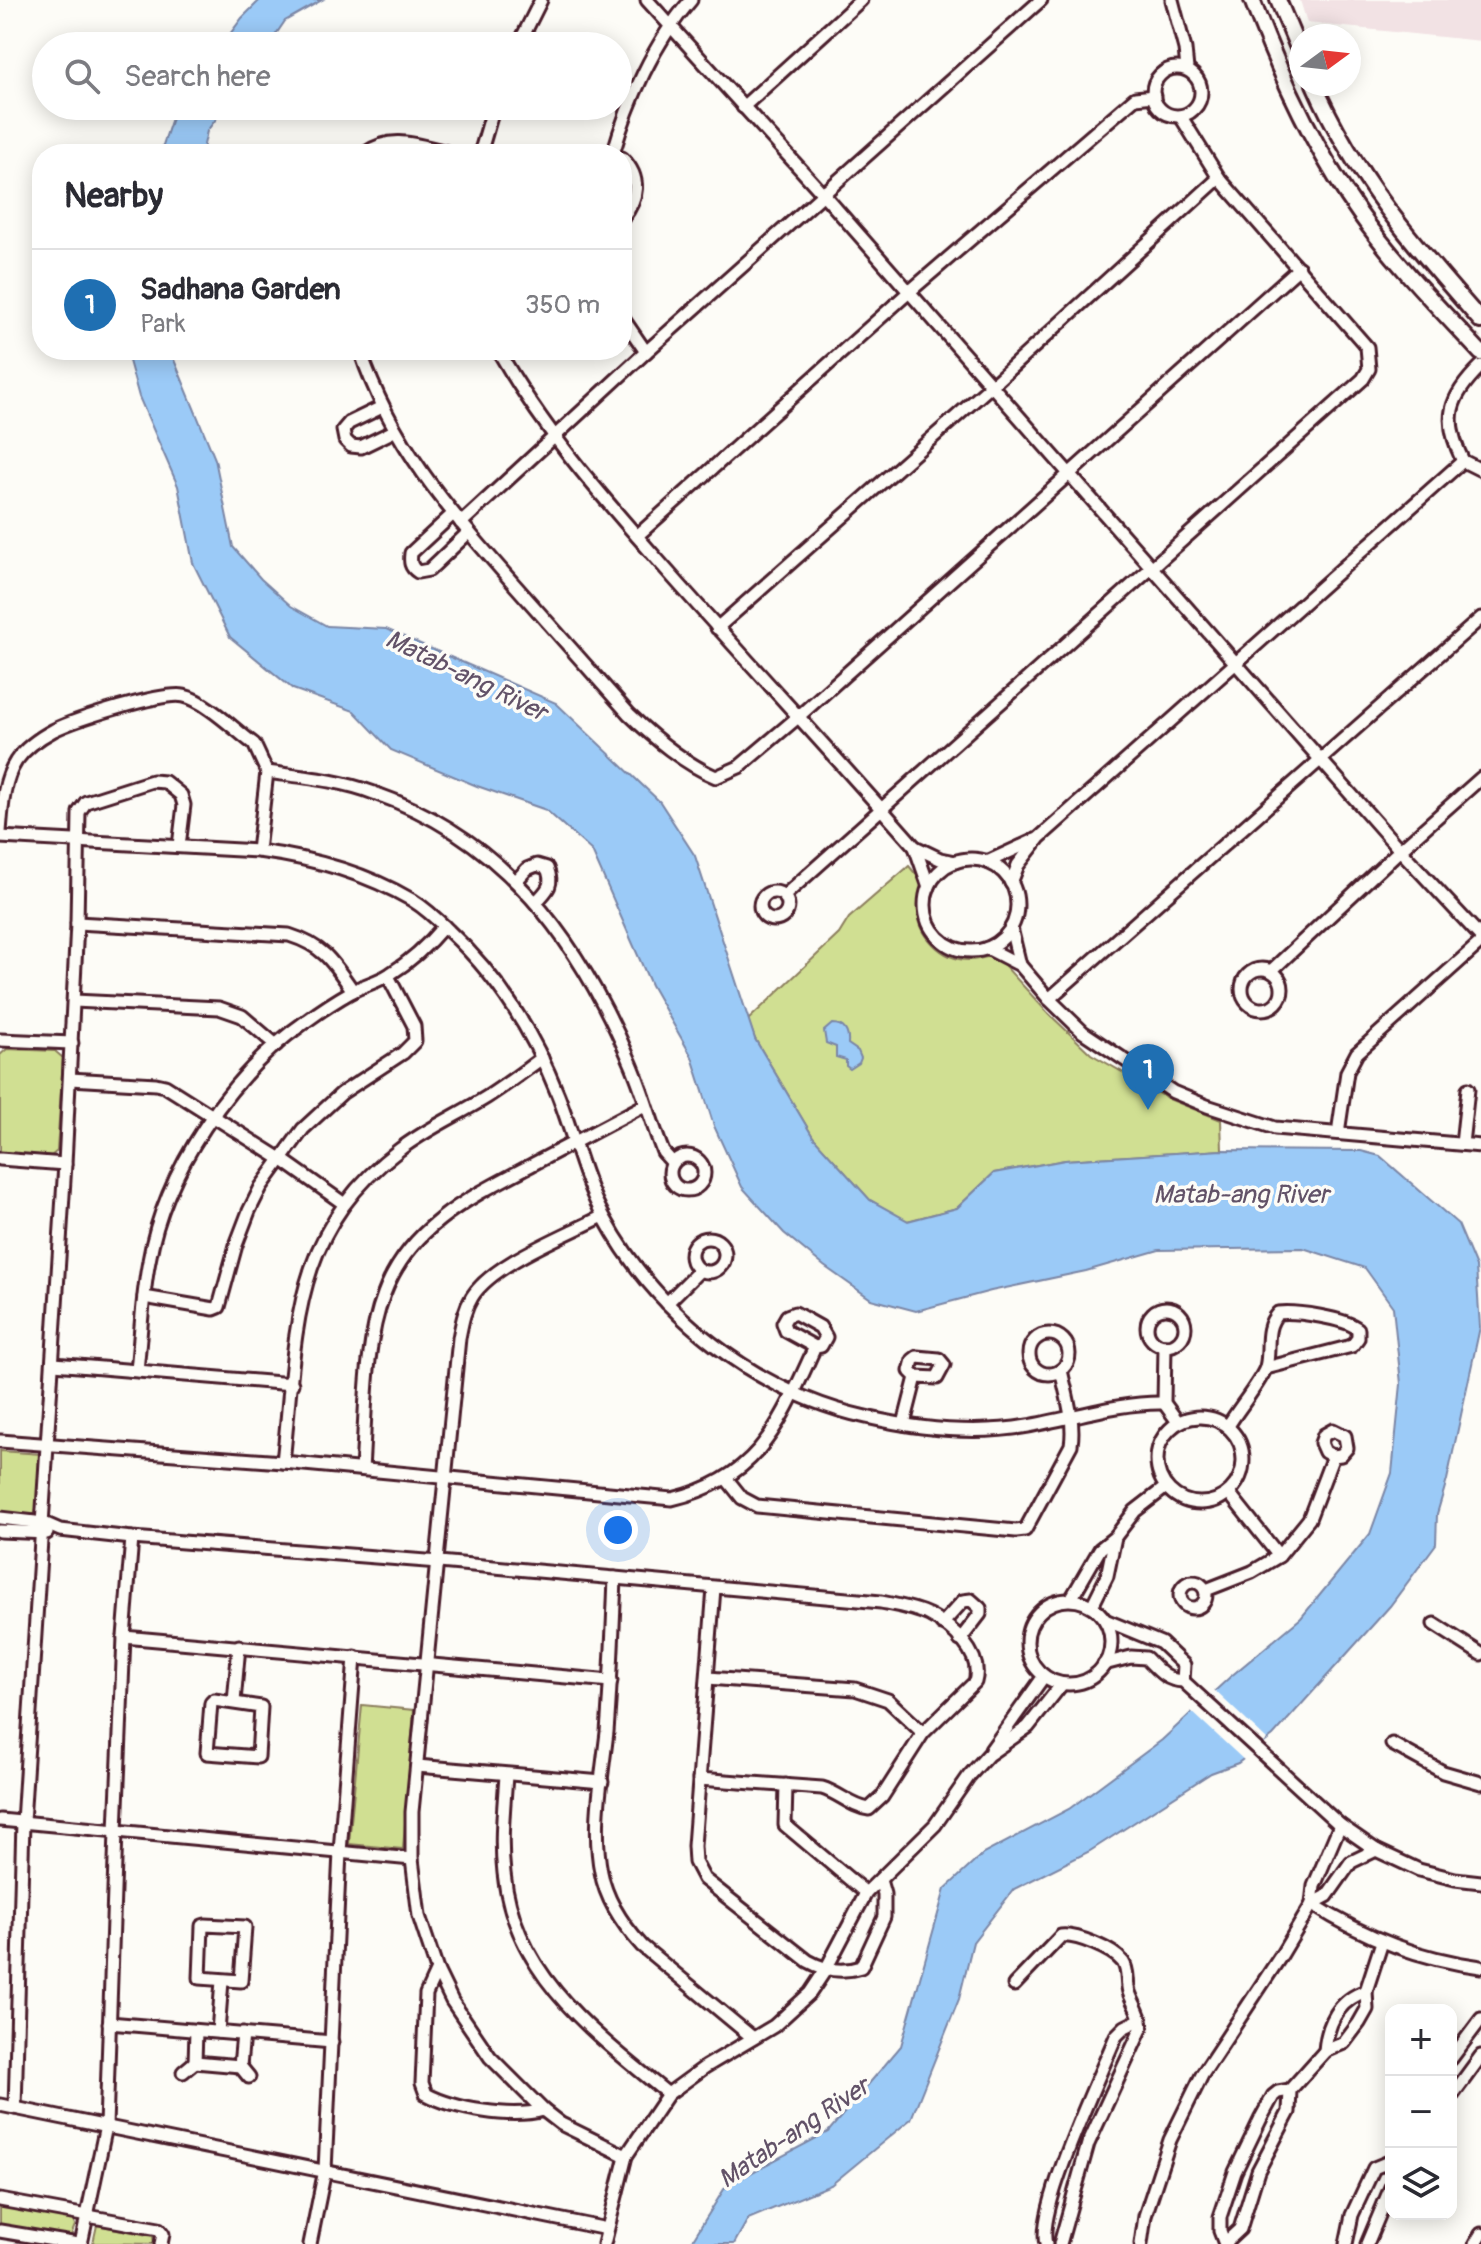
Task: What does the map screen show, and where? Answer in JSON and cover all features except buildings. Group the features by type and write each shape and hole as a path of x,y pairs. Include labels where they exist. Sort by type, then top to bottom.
{"street":[{"path":"525,32 541,0"},
{"path":"647,0 824,195 1481,940 1357,1053 1347,1072 1338,1133"},
{"path":"632,98 671,27 691,0"},
{"path":"743,107 861,0"},
{"path":"461,523 429,570 418,572 413,569 411,553 461,523 646,352 1041,0"},
{"path":"1172,0 1187,69 1198,79 1201,92 1195,108 1181,117 1168,115 1160,109 1154,87 1159,76 1173,69 1187,69"},
{"path":"1252,0 1272,53 1328,163 1361,215 1481,353"},
{"path":"1278,0 1289,26"},
{"path":"637,536 909,292 1135,98 1154,96"},
{"path":"1319,96 1329,119 1380,202 1481,321"},
{"path":"784,896 880,807 1363,379 1369,369 1367,347 1219,178 1181,117"},
{"path":"483,144 490,120"},
{"path":"619,144 625,120"},
{"path":"378,144 392,140 410,144"},
{"path":"1328,163 1348,151"},
{"path":"632,173 636,187 632,204"},
{"path":"717,628 991,386 1219,178"},
{"path":"364,360 394,431 420,473 461,523 651,736 716,777 728,773 798,717 1299,268"},
{"path":"632,332 646,352"},
{"path":"504,360 554,438 717,628 915,847 929,887 926,913 938,937 961,950 987,948 1011,928 1016,914 1016,898 1011,883 1003,872 987,862 968,859 955,862 938,873 929,887"},
{"path":"1481,366 1464,382 1451,404 1451,428 1463,461 1481,470"},
{"path":"382,407 349,423 343,430 345,440 351,446 361,447 394,431"},
{"path":"1011,883 1018,865 1039,838 1463,461"},
{"path":"1049,999 1481,618"},
{"path":"258,851 267,772 254,744 196,700 181,695 163,695 57,728 16,760 3,800 0,834 76,842 258,851 300,857 376,881 415,902 463,944 505,993 528,1028 558,1095 603,1216 626,1255 667,1303 730,1357 794,1392 864,1417 904,1424 992,1430 1071,1418 1129,1403 1164,1403"},
{"path":"267,772 331,781 374,792 430,817 474,845 516,881 567,941 594,985 632,1063 663,1152 672,1162"},
{"path":"1271,971 1481,778"},
{"path":"15,2108 23,1822 50,1444 74,1001 79,812 86,802 152,781 165,782 181,795 184,805 179,846"},
{"path":"987,862 1039,838"},
{"path":"915,847 940,859 955,862"},
{"path":"516,881 527,869 537,865 547,868 552,878 549,889 536,902"},
{"path":"77,923 289,935 311,942 331,959 353,991"},
{"path":"137,1370 148,1261 166,1203 192,1150 230,1092 276,1045 304,1022 353,991 388,976 419,954 444,926"},
{"path":"1011,928 1020,965"},
{"path":"987,948 1020,965 1083,1032 1173,1092 1236,1117 1275,1128 1481,1146"},
{"path":"144,1297 214,1309 219,1307 249,1211 261,1187 303,1129 342,1093 403,1053 415,1041 414,1026 388,976"},
{"path":"74,1001 219,1008 242,1016 276,1045"},
{"path":"0,1040 72,1043"},
{"path":"283,1462 303,1290 316,1254 343,1203 374,1169 402,1148 491,1095 542,1058"},
{"path":"70,1079 165,1086 281,1159 343,1203"},
{"path":"1462,1144 1468,1089"},
{"path":"362,1469 374,1332 383,1296 395,1269 418,1237 464,1200 645,1105"},
{"path":"0,1159 65,1164"},
{"path":"603,1216 489,1277 473,1295 463,1314 412,1812 412,1859 419,1916 437,1970 466,2023 490,2057 561,2124 626,2156"},
{"path":"667,1303 700,1270"},
{"path":"1228,1426 1266,1368 1266,1342 1272,1320 1278,1313 1327,1318 1352,1324 1358,1329 1358,1338 1352,1346 1266,1368"},
{"path":"1165,1346 1164,1403 1178,1422"},
{"path":"0,1441 283,1462 672,1499 698,1493 726,1478 753,1457 780,1423 815,1347"},
{"path":"54,1364 292,1384"},
{"path":"726,1478 742,1498 757,1506 882,1520 1025,1530 1066,1458 1073,1433 1061,1370"},
{"path":"904,1424 916,1377"},
{"path":"1204,1416 1228,1426 1238,1437 1243,1451 1244,1467 1239,1481 1217,1501 1189,1503 1176,1497 1159,1474 1159,1444 1167,1431 1191,1417 1204,1416"},
{"path":"1206,1590 1252,1572 1279,1556 1309,1519 1333,1456"},
{"path":"1071,1599 1100,1549 1115,1537 1135,1511 1166,1487"},
{"path":"1229,1493 1279,1556"},
{"path":"0,1518 44,1528 132,1538 881,1602 929,1615 975,1655 978,1670 975,1682 923,1733 882,1797 869,1809 858,1807 833,1791 699,1779"},
{"path":"0,1531 44,1528"},
{"path":"1092,1606 1107,1576 1115,1537"},
{"path":"0,2231 80,2244 106,2126 124,1637 132,1538"},
{"path":"615,1578 611,1681 598,1842 601,1873 621,1920 642,1946 753,2038"},
{"path":"714,1588 694,1846 695,1862 704,1879 808,1961 826,1969 854,1969 861,1967 865,1961 869,1945 884,1917 884,1894 880,1880"},
{"path":"1105,1620 1111,1642 1104,1664 1093,1676 1078,1683 1062,1684 1044,1676 1034,1666 1028,1654 1027,1640 1035,1615 1046,1606 1071,1599 1092,1606 1105,1620 1161,1643 1184,1665 1183,1681"},
{"path":"942,1624 963,1601 971,1600 980,1608 980,1614 960,1640"},
{"path":"1434,1624 1481,1654"},
{"path":"124,1637 611,1681"},
{"path":"234,1702 239,1646"},
{"path":"310,2244 325,2170 340,1852 355,1657"},
{"path":"1104,1664 1131,1657 1146,1658 1163,1676 1183,1681 1340,1825 1376,1850 1419,1870 1481,1882"},
{"path":"988,1755 1044,1676"},
{"path":"708,1678 855,1689 888,1700 923,1733"},
{"path":"604,2244 626,2156 668,2094 791,2013 810,1993 826,1969 866,1893 935,1825 969,1776 988,1755 1028,1727 1062,1684"},
{"path":"212,1701 234,1702 261,1707 258,1757 209,1754 206,1751 212,1701"},
{"path":"1392,1744 1443,1772 1481,1783"},
{"path":"417,1766 602,1782"},
{"path":"506,1775 504,1875 525,1945 561,2000 586,2026 668,2094"},
{"path":"786,1785 785,1825 866,1893"},
{"path":"0,1820 412,1859"},
{"path":"1141,2244 1145,2216 1170,2140 1202,2075 1312,1904 1314,1886 1340,1825"},
{"path":"1312,1904 1327,1896 1351,1862 1376,1850"},
{"path":"1312,1904 1382,1942 1418,1955 1481,1967"},
{"path":"205,1925 246,1929 242,1980 222,1981 201,1979 199,1976 202,1926 205,1925"},
{"path":"1014,1985 1061,1936 1081,1937 1121,1959 1126,1969 1128,1990 1141,2019 1142,2027 1088,2144 1060,2244"},
{"path":"1290,2090 1289,2112 1258,2171 1240,2229 1225,2244 1219,2225 1235,2172 1273,2096 1290,2090 1325,2051 1344,2043 1359,2023 1367,2009 1366,1991 1382,1942"},
{"path":"437,1970 426,1994 422,2083 426,2094 439,2101 512,2114 526,2115 543,2110"},
{"path":"218,2032 222,1981"},
{"path":"1325,2051 1329,2027 1346,2001 1366,1991"},
{"path":"1046,2244 1048,2204 1116,2036 1141,2019"},
{"path":"1457,2051 1481,2019"},
{"path":"109,2023 332,2042"},
{"path":"195,2062 196,2031"},
{"path":"243,2034 240,2066 249,2077"},
{"path":"1457,2089 1481,2056"},
{"path":"183,2072 195,2062 240,2066"},
{"path":"0,2105 607,2229"},
{"path":"1346,2244 1352,2215 1364,2188 1374,2168 1385,2165"},
{"path":"0,2200 159,2229 163,2234 161,2244"},
{"path":"1367,2244 1385,2201"},
{"path":"1475,2244 1481,2234"}],"shaded area":[{"path":"1300,0 1481,0 1481,41 1361,29 1361,24 1307,23"}],"green space":[{"path":"909,866 923,883 918,908 922,928 941,951 970,960 995,955 1091,1054 1169,1099 1221,1120 1222,1150 1065,1160 994,1173 957,1208 907,1221 870,1200 813,1137 755,1039 748,1020 839,934 849,918"},
{"path":"7,1049 55,1051 63,1058 57,1151 50,1157 0,1152 0,1055"},
{"path":"0,1451 41,1454 37,1515 0,1512"},
{"path":"362,1705 414,1710 403,1849 349,1844"},
{"path":"0,2206 73,2220 75,2225 70,2238 0,2225"},
{"path":"97,2225 153,2236 154,2244 93,2243"}],"water":[{"path":"260,0 322,0 285,21 278,32 232,32"},
{"path":"171,120 215,120 207,131 204,144 163,144"},
{"name":"Matab-ang River","path":"129,360 174,360 215,459 233,547 261,579 291,606 327,626 386,629 556,703 660,802 695,856 755,1039 813,1137 870,1200 908,1221 957,1208 994,1173 1065,1160 1222,1150 1361,1151 1380,1156 1458,1224 1476,1267 1480,1327 1437,1514 1436,1544 1390,1606 1273,1736 1238,1763 1211,1773 1090,1851 1014,1889 973,1942 959,1999 911,2119 831,2185 748,2219 734,2244 690,2244 726,2186 828,2132 901,2046 945,1889 983,1854 1069,1809 1162,1740 1230,1677 1301,1618 1370,1534 1392,1473 1401,1384 1393,1307 1365,1268 1303,1248 1159,1250 1086,1271 916,1311 871,1299 824,1266 784,1233 742,1187 714,1126 692,1057 651,985 592,851 546,810 477,786 391,750 354,711 293,689 230,637 193,563 178,486 139,397"},
{"path":"832,1024 845,1030 848,1044 858,1051 861,1058 850,1069 846,1066 846,1060 836,1057 836,1047 826,1043 824,1031"}],"pier":[{"path":"1212,1688 1267,1740 1246,1762 1190,1710"}],"place":[{"name":"Sadhana Garden","path":"1148,1110"}]}
